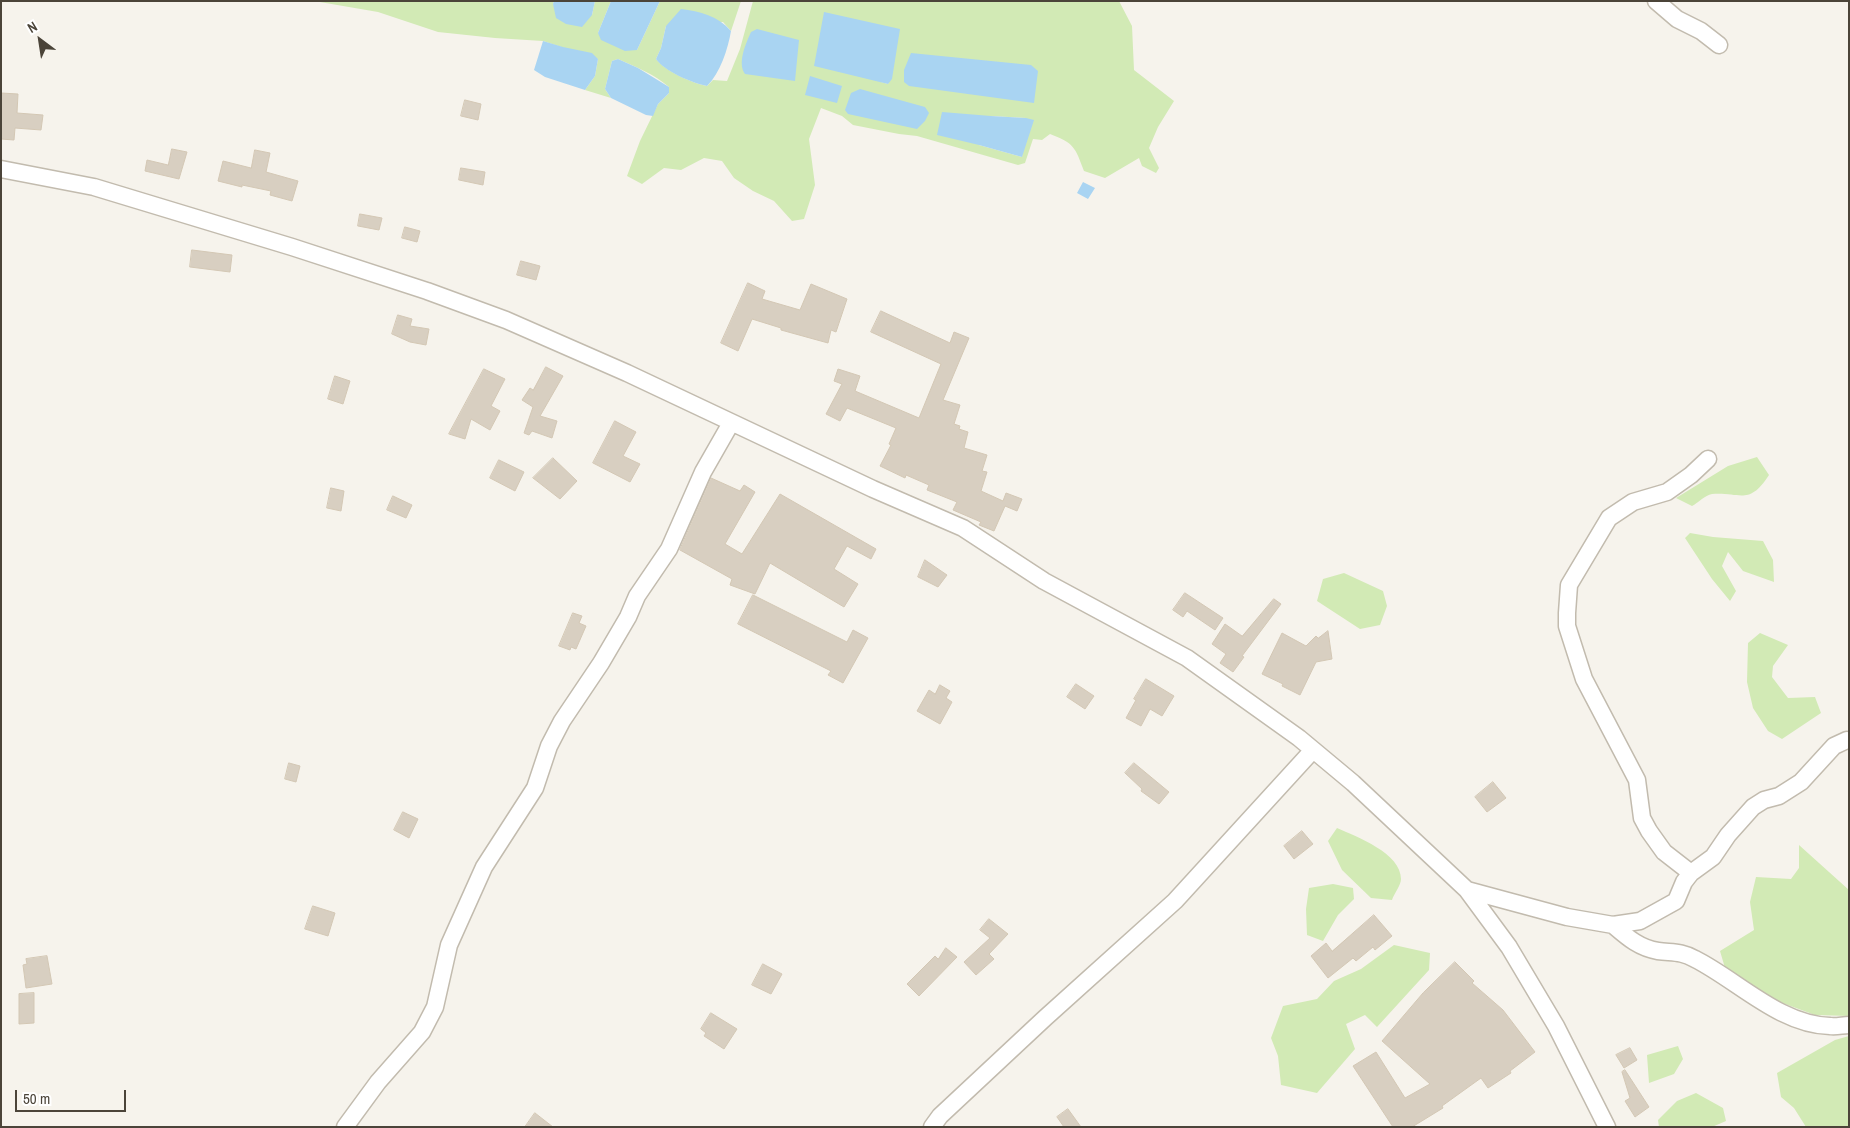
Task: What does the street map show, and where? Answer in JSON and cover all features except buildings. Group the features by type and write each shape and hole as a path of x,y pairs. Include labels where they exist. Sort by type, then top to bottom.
{"street":[{"path":"1656,1 1677,19 1701,31 1719,45"},
{"path":"1,169 94,187 292,247 427,291 506,320 627,373 731,423 963,528 1044,581 1187,658 1313,750 1353,784 1467,890 1509,946 1556,1026 1607,1127"},
{"path":"345,1127 378,1082 422,1032 435,1007 449,945 484,867 535,788 549,746 562,720 601,663 628,617 637,596 669,549 703,472 731,423"},
{"path":"1691,873 1664,852 1642,818 1637,780 1601,715 1584,679 1567,626 1567,613 1569,585 1609,518 1633,502 1667,492 1691,475 1708,459"},
{"path":"1467,890 1567,917 1613,925 1640,921 1676,901 1684,882 1691,873 1713,857 1728,835 1753,807 1764,800 1784,794 1801,782 1834,746 1848,740"},
{"path":"932,1127 940,1116 1045,1018 1175,901 1313,750"},
{"path":"1613,925 1634,942 1646,948 1660,951 1675,951 1694,958 1766,1005 1801,1020 1829,1026 1849,1025"}],"green space":[{"path":"314,1 554,1 553,5 592,15 595,1 611,1 598,33 637,50 660,1 741,1 731,31 723,22 666,26 661,48 656,59 679,76 707,86 713,80 727,81 740,49 753,1 1119,1 1132,26 1134,70 1174,101 1158,127 1149,148 1159,168 1156,173 1142,166 1139,158 1105,178 1084,171 1073,147 1064,140 1050,134 1042,140 1033,139 1025,163 1018,165 917,136 853,125 842,116 821,108 809,139 815,185 804,219 792,221 774,201 753,191 734,178 722,161 704,158 681,170 664,168 642,184 627,176 640,141 658,104 669,93 669,87 645,71 618,59 612,61 605,89 611,98 585,90 595,76 598,59 543,41 438,32 378,12","holes":["899,29 888,84 881,82","991,116 1026,118 1022,157 979,145"]},
{"path":"1757,457 1769,475 1756,491 1744,495 1712,494 1692,506 1676,498 1728,466"},
{"path":"1690,533 1763,541 1773,560 1774,582 1743,571 1728,552 1722,566 1736,591 1730,601 1712,579 1685,538"},
{"path":"1344,573 1383,591 1387,606 1380,625 1360,629 1317,601 1323,579"},
{"path":"1760,633 1788,645 1773,666 1772,677 1788,698 1815,697 1821,713 1782,739 1768,731 1753,708 1747,682 1748,643"},
{"path":"1337,828 1366,841 1394,861 1401,879 1392,900 1371,898 1342,870 1328,841"},
{"path":"1799,845 1849,890 1849,1016 1815,1015 1777,1001 1725,968 1720,951 1754,930 1750,902 1756,877 1791,879 1799,868"},
{"path":"1333,884 1353,888 1354,899 1338,915 1323,941 1307,935 1306,909 1309,888"},
{"path":"1394,945 1430,953 1429,970 1377,1027 1365,1015 1346,1024 1355,1049 1317,1093 1281,1085 1278,1056 1271,1038 1283,1006 1317,999 1334,981 1361,969"},
{"path":"1849,1036 1849,1127 1806,1127 1794,1108 1781,1097 1777,1073 1835,1040"},
{"path":"1678,1046 1683,1059 1674,1074 1649,1083 1647,1055"},
{"path":"1696,1093 1723,1108 1726,1121 1712,1127 1659,1127 1658,1120 1677,1101"}],"water":[{"path":"554,1 595,1 592,15 582,27 566,24 556,18"},
{"path":"611,1 660,1 637,50 625,51 601,40 598,33"},
{"path":"681,9 708,15 731,31 723,60 712,81 707,86 679,76 665,68 656,59 661,48 666,26"},
{"path":"824,12 900,29 892,79 888,84 814,66"},
{"path":"757,29 799,40 795,81 745,74 742,64 743,53 751,32"},
{"path":"543,41 592,53 598,59 595,76 585,90 545,77 534,70"},
{"path":"911,53 1031,65 1038,71 1034,103 909,86 904,82 904,70"},
{"path":"618,59 638,68 669,87 669,93 658,104 653,116 646,115 611,98 605,89 612,61"},
{"path":"810,76 842,86 837,103 805,95"},
{"path":"860,89 925,107 929,113 925,121 917,129 848,114 845,110 851,93"},
{"path":"942,112 1034,120 1022,157 937,135"},
{"path":"1083,182 1095,188 1088,199 1077,193"}]}
